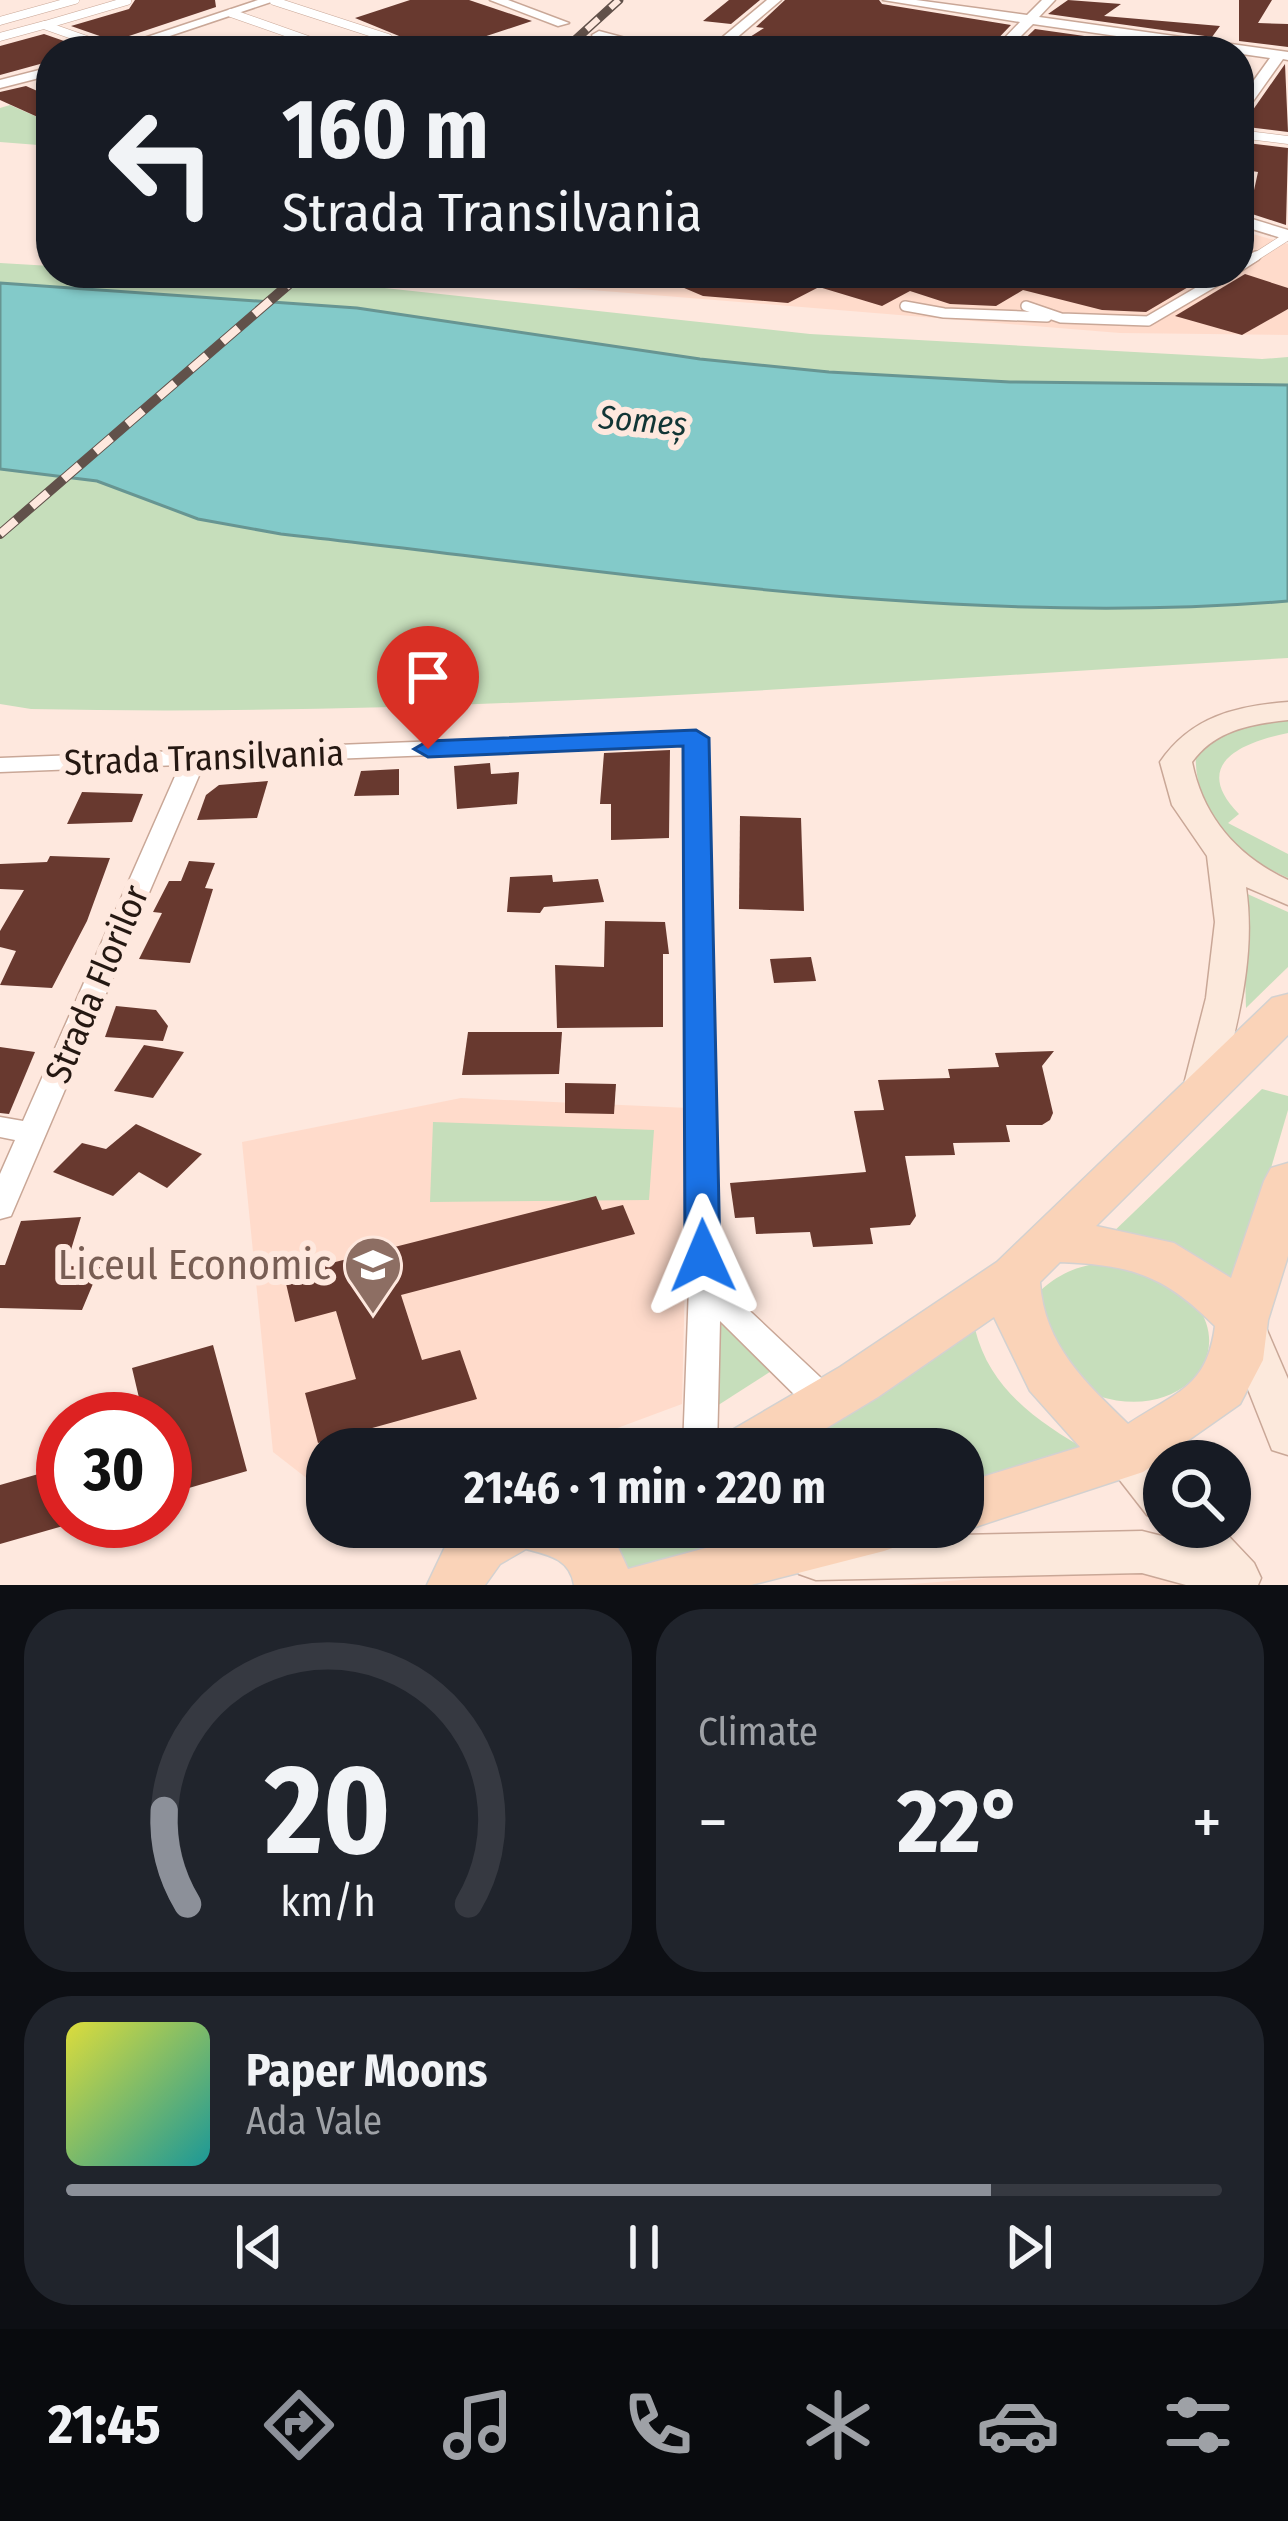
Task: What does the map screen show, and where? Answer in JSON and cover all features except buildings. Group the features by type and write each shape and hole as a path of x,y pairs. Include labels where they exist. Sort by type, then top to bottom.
{"main road":[{"path":"781,1428 1033,1260 1202,1088 1288,1009"},
{"path":"984,1500 1124,1456 1221,1389 1237,1360 1242,1320 1288,1181"},
{"path":"1033,1260 1137,1248 1187,1268 1242,1320"},
{"path":"1033,1260 1013,1302 1028,1350 1124,1456"},
{"path":"1076,1406 1123,1424 1178,1423"},
{"path":"451,1583 477,1548"},
{"path":"650,1585 797,1548"}],"street":[{"path":"158,36 272,0"},
{"path":"496,0 562,23"},
{"path":"731,36 775,0"},
{"path":"889,0 1143,36"},
{"path":"1014,36 1049,0"},
{"path":"599,34 606,36"},
{"path":"1254,52 1284,56"},
{"path":"1254,93 1284,56"},
{"path":"0,84 36,77"},
{"path":"1254,225 1288,235"},
{"path":"1288,710 1234,718 1207,730 1176,762 1194,815 1223,854 1262,884 1288,894"},
{"name":"Strada Transilvania","path":"0,765 696,738 705,1287"},
{"name":"Strada Florilor","path":"0,1208 194,760"},
{"path":"1202,1088 1225,998 1233,922 1223,854"},
{"path":"0,1127 34,1134"},
{"path":"705,1287 824,1402"},
{"path":"701,1428 705,1287"},
{"path":"1242,1320 1288,1436"},
{"path":"1124,1456 1143,1477"},
{"path":"1209,1548 1243,1585"},
{"path":"731,1564 867,1556 1142,1552 1195,1565 1230,1585"}],"lane":[{"path":"0,21 75,0"},
{"path":"272,0 382,36"},
{"path":"0,37 127,2"},
{"path":"231,13 296,36"},
{"path":"44,25 75,36"},
{"path":"1254,136 1288,140"},
{"path":"1254,257 1288,235"},
{"path":"905,306 944,313 1148,321 1204,288"},
{"path":"1025,306 1060,318"}],"shaded area":[{"path":"1254,234 1288,244 1288,335 1120,333 567,288 1254,288"},
{"path":"461,1098 689,1108 682,1404 617,1428 306,1428 306,1478 273,1452 242,1142"},
{"path":"1146,1565 1190,1585 900,1585"}],"green space":[{"path":"10,105 36,116 36,145 0,142 0,108"},
{"path":"0,263 36,265 36,288 384,288 810,334 1288,357 1288,658 502,703 188,710 31,709 0,704"},
{"path":"1288,718 1288,733 1254,742 1228,758 1220,782 1239,814 1228,823 1288,854 1288,878 1252,857 1221,828 1202,793 1196,752 1230,728"},
{"path":"1243,892 1288,912 1288,967 1246,1008"},
{"path":"1262,1089 1288,1096 1288,1110 1233,1298 1108,1237"},
{"path":"433,1122 654,1130 649,1200 430,1202"},
{"path":"1106,1262 1160,1276 1189,1297 1205,1321 1209,1345 1202,1367 1186,1385 1162,1398 1133,1402 1098,1396 1045,1359 1040,1291 1070,1271"},
{"path":"712,1305 779,1366 709,1411"},
{"path":"975,1329 1004,1387 1052,1429 1090,1452 984,1480 984,1428 815,1428"},
{"path":"620,1548 728,1548 619,1577 607,1556"}],"water":[{"name":"Someș","path":"0,283 357,308 700,359 829,372 1010,382 1288,385 1288,601 1163,608 1037,607 784,592 281,534 198,519 97,481 0,469"}],"railway":[{"path":"579,36 619,0"},
{"path":"0,534 285,288"}],"place":[{"name":"Liceul Economic","path":"373,1316"}],"route":[{"path":"428,749 696,738 703,1256"}]}
